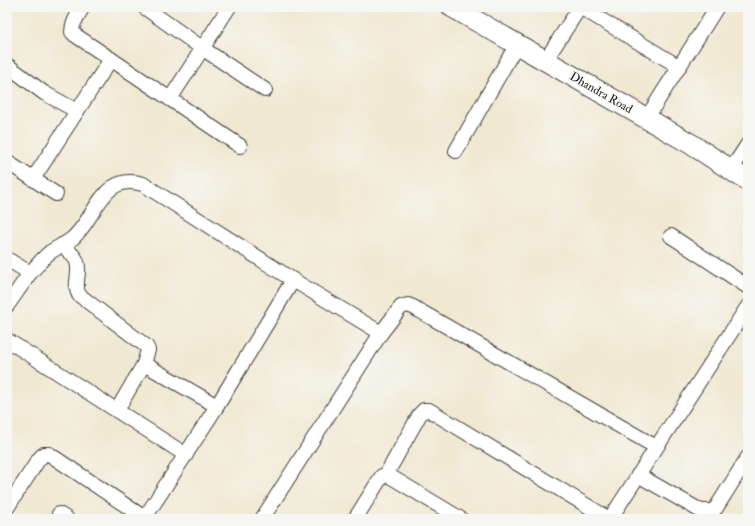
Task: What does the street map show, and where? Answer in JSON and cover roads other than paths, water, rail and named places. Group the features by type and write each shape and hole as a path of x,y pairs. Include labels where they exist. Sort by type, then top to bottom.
{"street":[{"path":"83,7 74,21 72,32 240,146"},
{"path":"144,7 265,90"},
{"path":"170,99 229,7"},
{"name":"Dhandra Road","path":"452,7 690,144 748,181"},
{"path":"545,61 580,7 678,66"},
{"path":"646,119 678,66 717,7"},
{"path":"456,151 517,44"},
{"path":"33,179 111,59"},
{"path":"7,65 44,93 77,111"},
{"path":"731,170 748,144"},
{"path":"7,162 56,194"},
{"path":"7,306 30,273 46,256 68,242 78,233 101,199 112,188 123,182 135,181 143,184 293,280 381,333"},
{"path":"671,236 748,287"},
{"path":"62,246 74,256 77,262 79,269 76,288 79,295 146,346 148,353 144,364 117,410"},
{"path":"7,259 30,273"},
{"path":"7,508 39,460 44,454 49,454 145,519 217,406 293,280"},
{"path":"262,519 381,333 401,307 413,307 656,447"},
{"path":"355,519 380,479 386,475 420,414 424,410 429,410 610,519 747,309"},
{"path":"7,340 186,455"},
{"path":"144,364 217,406"},
{"path":"638,475 701,511 712,511 716,508 748,457"},
{"path":"386,475 392,477 461,519"}]}
